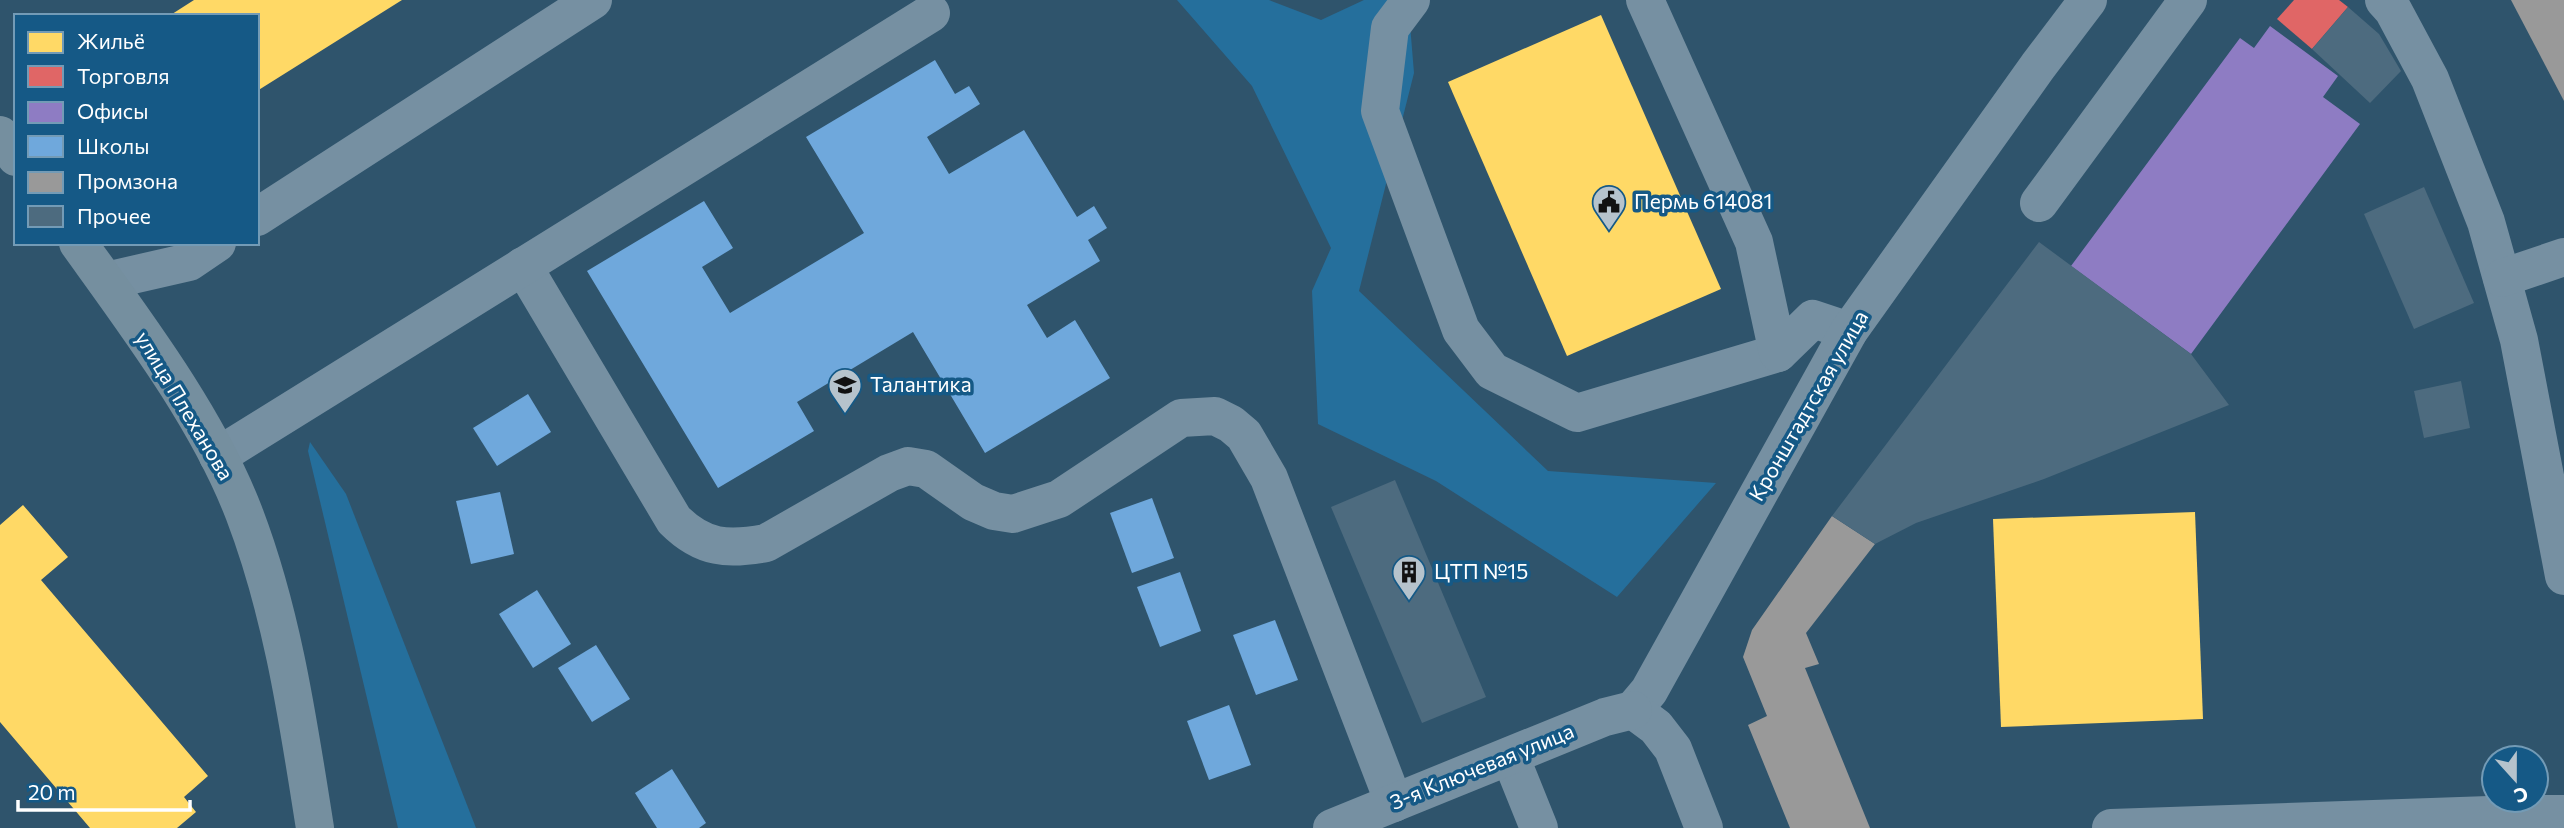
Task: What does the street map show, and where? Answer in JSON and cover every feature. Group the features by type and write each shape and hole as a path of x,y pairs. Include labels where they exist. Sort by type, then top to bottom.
{"main road":[{"path":"0,135 14,154"},
{"name":"улица Плеханова","path":"79,245 174,382 218,456 244,512 275,607 292,686 315,828"}],"street":[{"path":"259,216 593,0"},
{"path":"1411,0 1390,27 1380,111 1461,330 1492,371 1577,413 1778,353 1814,319 1849,331"},
{"path":"1645,0 1754,242 1778,353"},
{"name":"Кронштадтская улица","path":"1633,710 1648,691 1849,331 2088,0"},
{"path":"2039,202 2188,0"},
{"path":"2385,0 2430,79 2486,222 2519,340 2564,576"},
{"path":"218,456 931,13"},
{"path":"106,281 189,262 214,245"},
{"path":"2502,278 2564,257"},
{"path":"523,266 674,520 684,530 713,546 766,543 889,473 908,466 926,469 973,502 993,511 1013,514 1059,499 1181,418 1215,416 1231,424 1244,435 1269,478 1394,803"},
{"path":"1633,710 1656,727 1673,749 1704,828"},
{"name":"3-я Ключевая улица","path":"1332,828 1605,718 1633,710"},
{"path":"1510,756 1539,828"},
{"path":"2112,828 2564,814"}],"shaded area":[{"path":"1177,0 1269,0 1321,20 1364,0 1408,0 1414,73 1359,291 1548,471 1716,483 1617,597 1436,481 1318,424 1312,291 1331,248 1252,86"},
{"path":"310,442 346,494 476,828 398,828 308,451"}],"building: Жильё":[{"path":"194,0 402,0 259,90 259,14 172,14"},
{"path":"1601,15 1721,289 1567,356 1448,82"},
{"path":"23,505 68,557 41,580 208,776 184,797 196,812 177,828 90,828 0,722 0,525"},
{"path":"2195,512 2203,719 2001,727 1993,519"}],"building: Торговля":[{"path":"2294,0 2339,0 2348,7 2312,49 2277,19"}],"building: Офисы":[{"path":"2270,26 2338,76 2323,97 2360,124 2191,354 2071,266 2240,38 2254,48"}],"building: Школы":[{"path":"935,60 955,94 969,86 980,104 927,137 949,174 1024,130 1077,217 1094,206 1107,228 1088,240 1100,261 1027,305 1047,338 1075,320 1110,378 985,453 913,332 797,402 814,431 718,488 587,271 704,201 733,248 702,267 730,313 864,233 806,137"},
{"path":"528,394 551,432 497,466 473,428"},
{"path":"500,492 514,554 471,564 456,501"},
{"path":"1152,498 1174,558 1132,573 1110,513"},
{"path":"1180,572 1201,631 1160,647 1137,587"},
{"path":"537,590 571,644 533,668 499,614"},
{"path":"1275,620 1298,680 1256,695 1233,635"},
{"path":"596,645 630,699 592,722 558,668"},
{"path":"1229,705 1251,765 1209,780 1187,721"},
{"path":"672,769 706,823 699,828 657,828 635,793"}],"building: Промзона":[{"path":"2511,0 2564,0 2564,101"},
{"path":"1832,516 1875,544 1806,633 1819,664 1805,668 1870,828 1790,828 1748,725 1767,716 1743,657 1752,630"}],"building: Прочее":[{"path":"2348,7 2379,34 2401,71 2370,103 2312,49"},
{"path":"2424,187 2474,303 2414,329 2364,214"},
{"path":"2039,242 2191,354 2229,405 2044,479 1916,523 1875,544 1832,516"},
{"path":"2461,381 2470,428 2424,438 2414,391"},
{"name":"ЦТП №15","path":"1395,480 1486,697 1422,723 1331,507"}],"place":[{"name":"Пермь 614081","path":"1609,232"},
{"name":"Талантика","path":"845,415"},
{"name":"ЦТП №15","path":"1409,602"}]}
